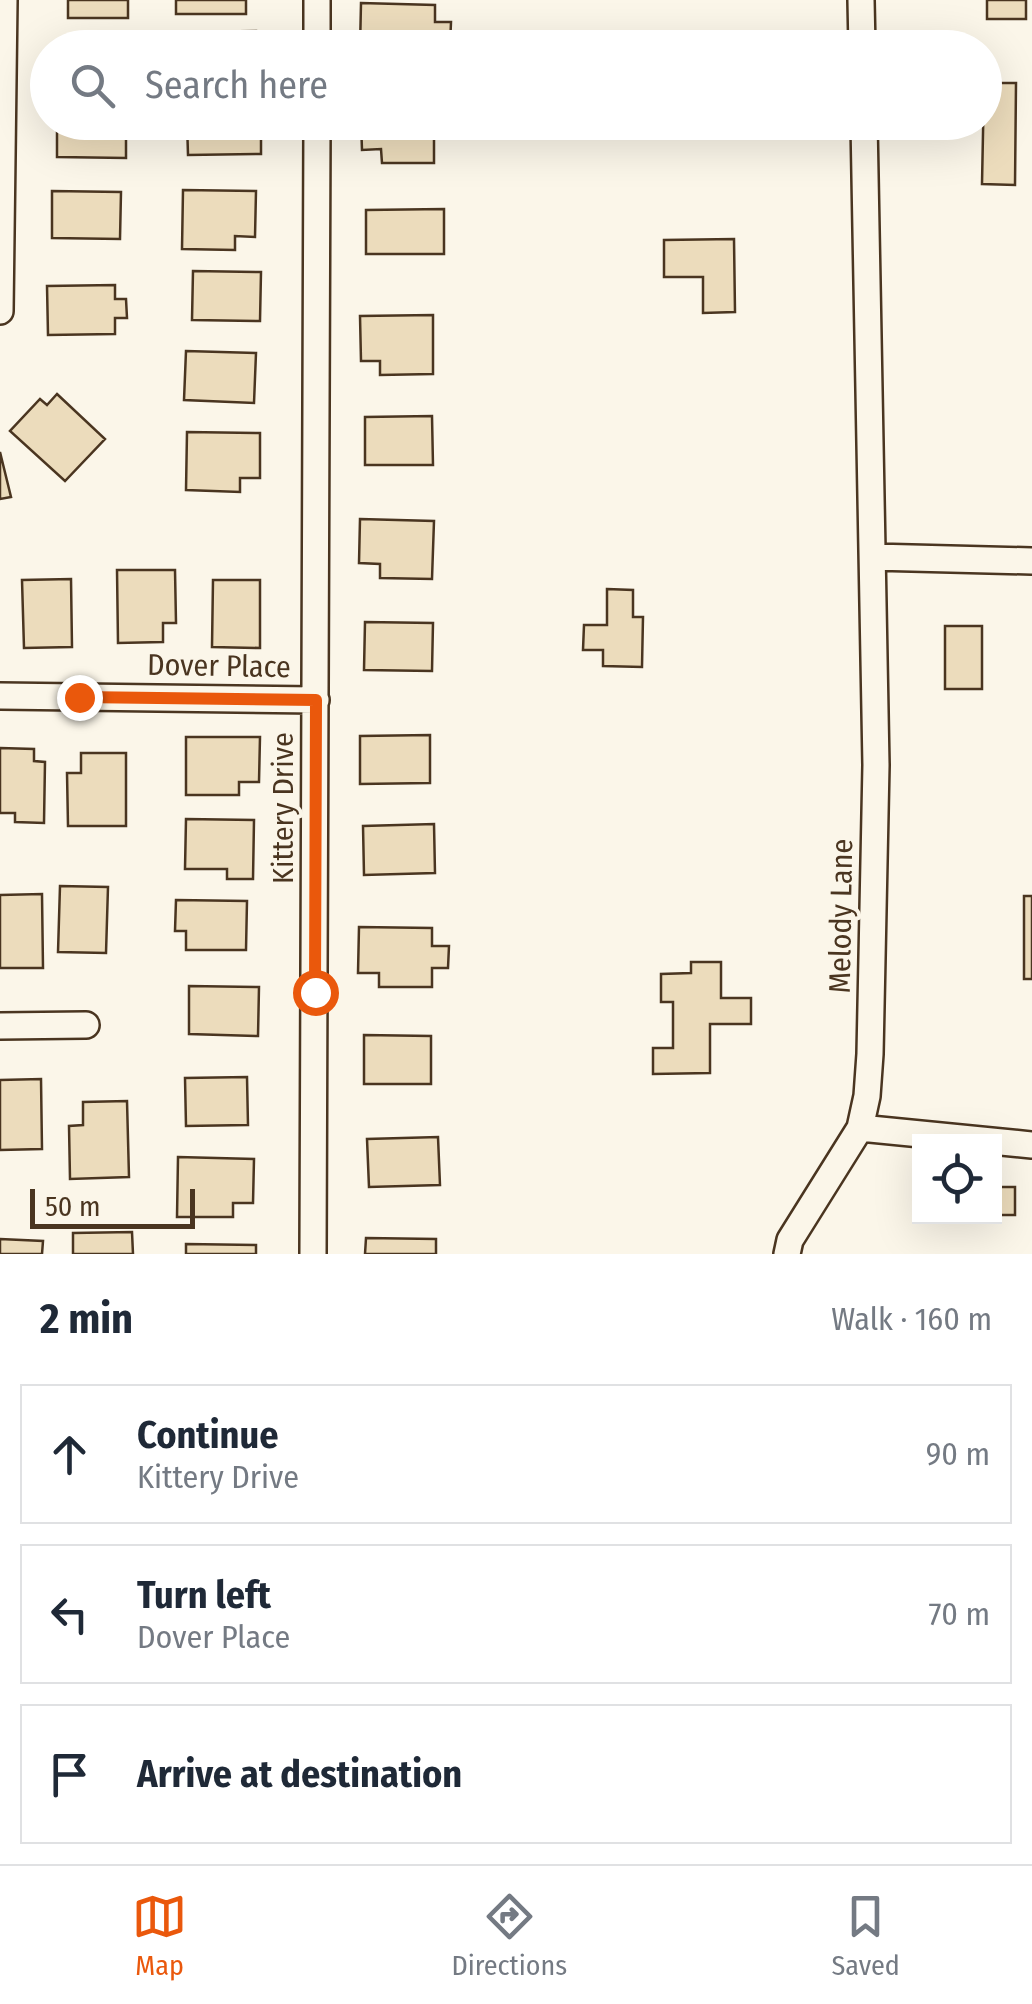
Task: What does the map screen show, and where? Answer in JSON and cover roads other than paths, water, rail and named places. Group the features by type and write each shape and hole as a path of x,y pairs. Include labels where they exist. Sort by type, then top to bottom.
{"street":[{"path":"0,312 4,0"},
{"path":"317,0 317,30"},
{"path":"861,0 862,30"},
{"name":"Kittery Drive","path":"313,1254 317,140"},
{"name":"Melody Lane","path":"786,1254 790,1240 860,1128 870,1054 876,765 864,140"},
{"path":"873,557 1032,561"},
{"name":"Dover Place","path":"0,696 316,700"},
{"path":"0,1026 86,1025"},
{"path":"860,1128 1032,1144"}]}
